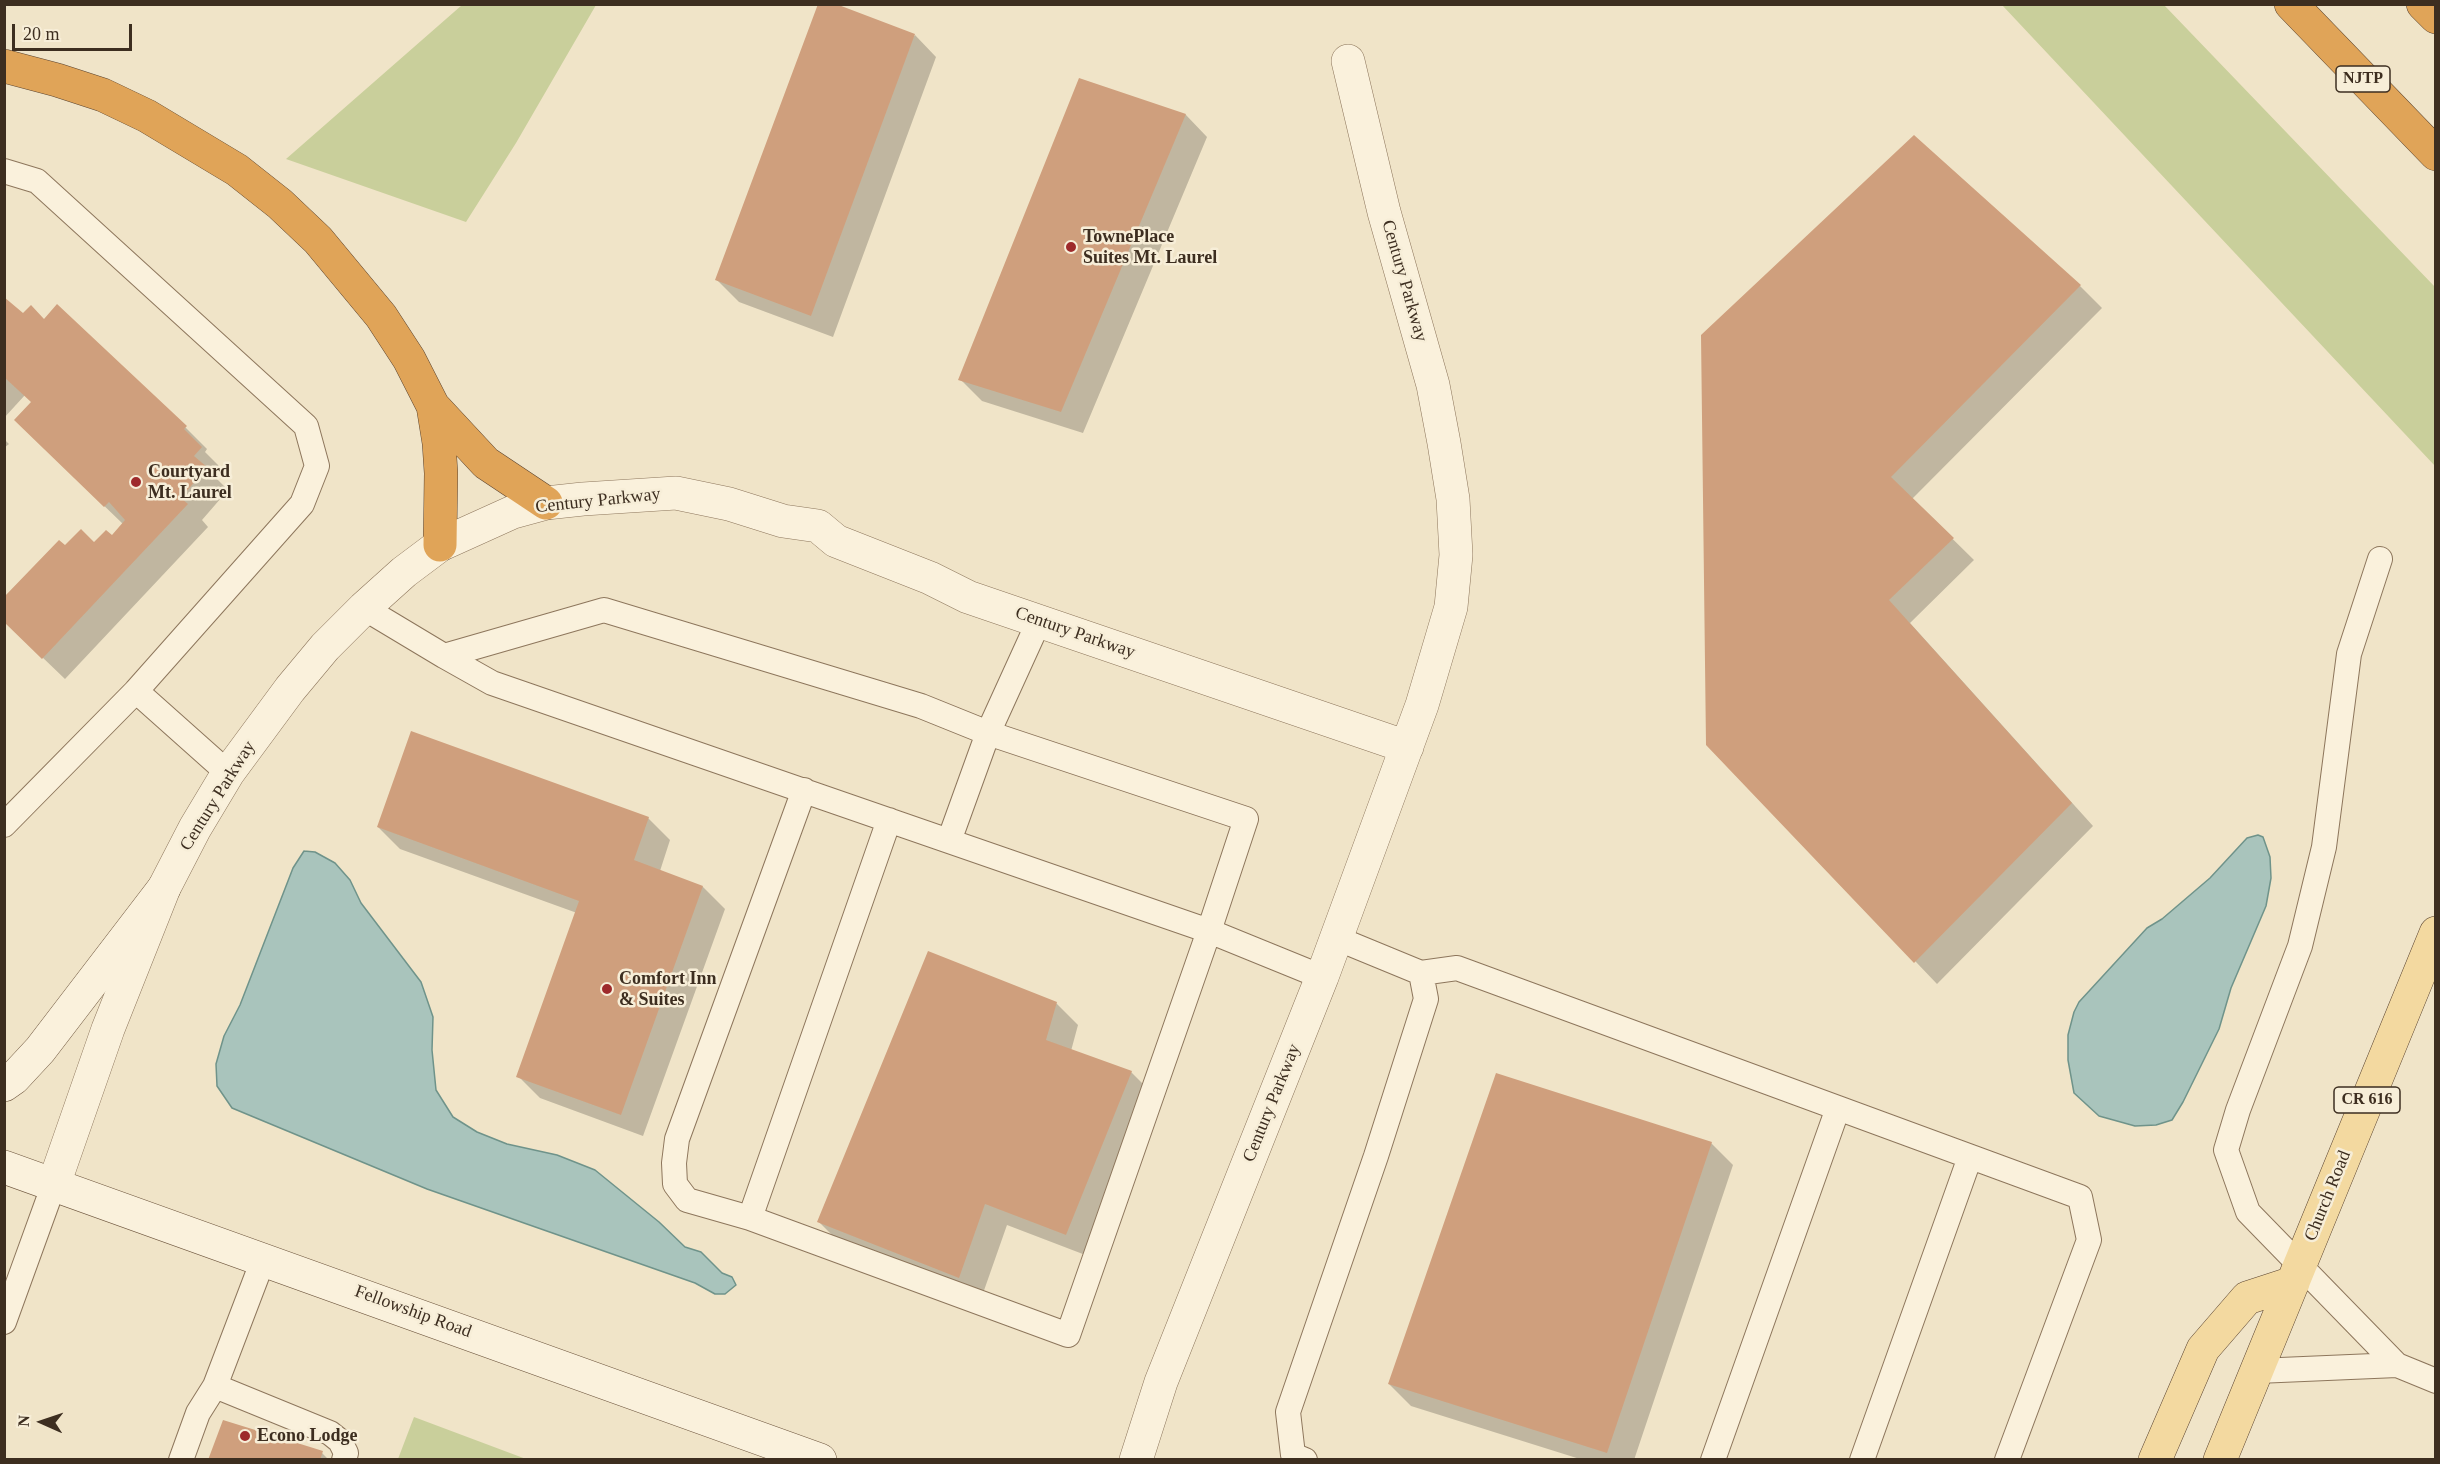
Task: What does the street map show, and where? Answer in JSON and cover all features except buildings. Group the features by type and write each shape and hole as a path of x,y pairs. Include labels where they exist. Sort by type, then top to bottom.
{"highway":[{"name":"NJTP","path":"2291,4 2436,154"},
{"path":"2423,4 2436,17"},
{"path":"4,66 103,95 147,116 237,170 280,204 318,240 381,316 409,359 433,406 486,463 546,503"},
{"path":"433,406 440,443 440,546"}],"main road":[{"name":"Church Road","path":"2220,1460 2436,933"},
{"path":"2155,1460 2203,1349 2247,1298 2297,1275"}],"street":[{"name":"Century Parkway","path":"1136,1460 1161,1382 1322,977 1407,747 1451,607 1456,555 1453,499 1433,385 1384,212 1348,61"},
{"name":"Century Parkway","path":"54,1184 108,1029 164,888 195,828 228,773 290,689 364,608 404,572 440,546 513,512 546,503 622,495 676,493 729,504 783,521 818,526 836,541 930,578 968,597 1407,747"},
{"path":"4,1084 14,1078 40,1050 164,888"},
{"name":"Fellowship Road","path":"4,1167 820,1460"}],"lane":[{"path":"4,171 37,181 306,426 317,466 302,504 136,691 4,825"},
{"path":"2380,559 2349,654 2324,847 2300,946 2238,1110 2226,1150 2248,1212 2297,1275 2397,1365 2436,1380"},
{"path":"364,608 492,683 1209,930 1322,977"},
{"path":"444,656 604,610 921,706 988,733 1246,819 1068,1335 750,1218 687,1200 675,1184 674,1163 677,1139 804,790"},
{"path":"949,841 988,733 1038,621"},
{"path":"136,691 228,773"},
{"path":"750,1218 889,820"},
{"path":"1336,938 1421,973 1457,968 2080,1197 2089,1240 2007,1460"},
{"path":"1305,1460 1293,1455 1288,1412 1376,1156 1426,999 1421,973"},
{"path":"1713,1460 1838,1108"},
{"path":"1862,1460 1970,1157"},
{"path":"4,1322 54,1184"},
{"path":"182,1460 198,1413 215,1386 263,1260"},
{"path":"2257,1371 2397,1365"},
{"path":"215,1386 330,1433 340,1441 346,1453 344,1460"}],"green space":[{"path":"462,5 596,5 516,143 466,222 286,159"},
{"path":"2002,5 2164,5 2435,287 2435,466"},
{"path":"414,1417 526,1459 398,1459"}],"water":[{"path":"2258,835 2263,837 2270,857 2271,878 2266,906 2231,988 2219,1029 2183,1102 2172,1120 2156,1125 2135,1126 2099,1116 2074,1093 2068,1060 2068,1035 2079,1002 2147,928 2162,919 2210,878 2247,838"},
{"path":"304,851 315,852 335,863 350,880 361,903 421,982 433,1017 432,1050 436,1090 453,1117 477,1132 507,1144 557,1155 595,1170 659,1222 685,1247 701,1252 722,1273 732,1277 736,1285 725,1294 715,1294 695,1283 427,1189 232,1108 217,1086 216,1064 224,1036 240,1005 293,868"}],"place":[{"name":"TownePlace Suites Mt. Laurel","path":"1071,247"},
{"name":"Courtyard Mt. Laurel","path":"136,482"},
{"name":"Comfort Inn & Suites","path":"607,989"},
{"name":"Econo Lodge","path":"245,1436"}]}
